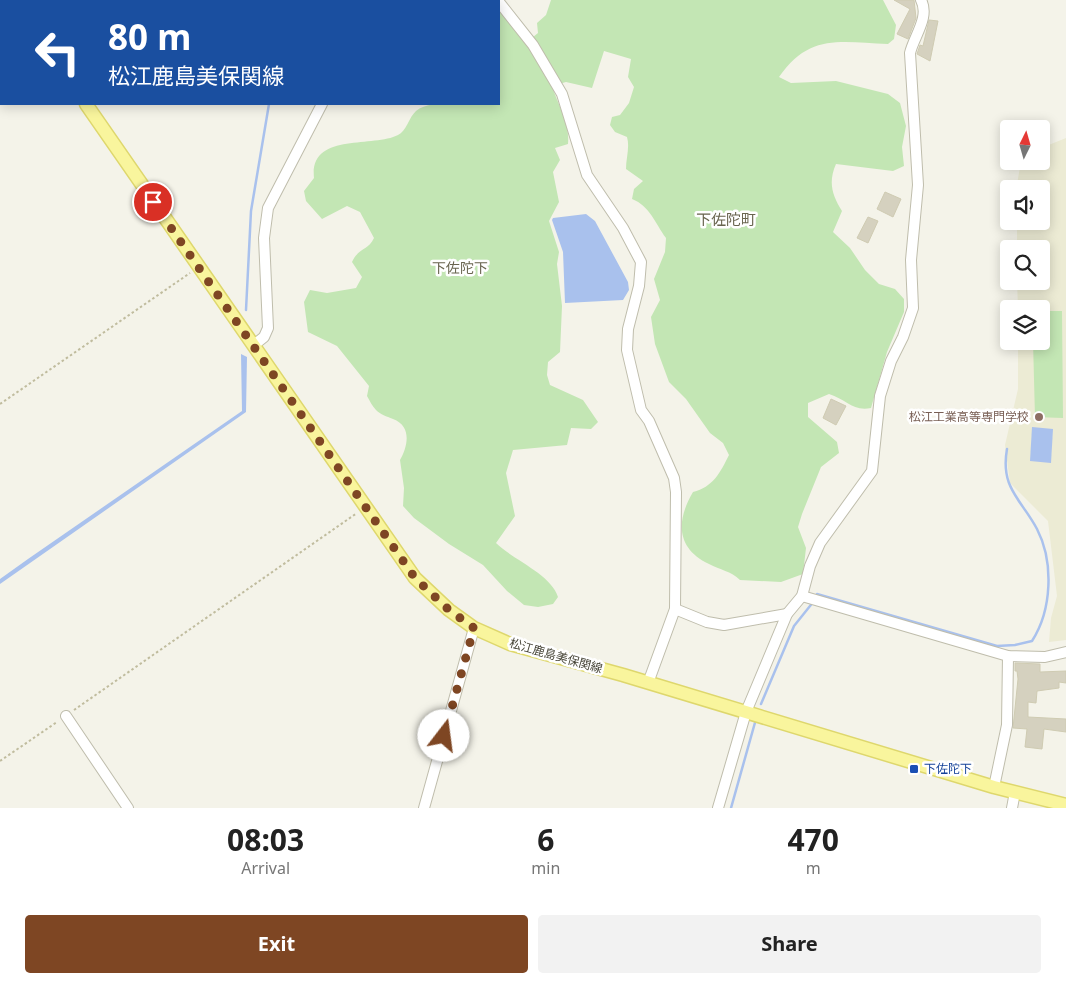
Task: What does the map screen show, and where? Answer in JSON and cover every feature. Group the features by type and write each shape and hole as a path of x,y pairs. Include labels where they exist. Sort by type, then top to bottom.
{"main road":[{"name":"松江鹿島美保関線","path":"87,105 415,578 449,610 474,628 510,644 648,682 994,787 1066,805"}],"street":[{"path":"718,808 746,712 787,614 802,596 810,566 820,544 872,471 880,396 891,361 903,337 913,308 911,260 918,185 910,53 914,39 923,22 922,0"},
{"path":"500,4 533,45 562,94 587,175 623,228 641,262 639,286 628,329 627,350 641,410 656,437 674,478 676,492 674,609 648,682"},
{"path":"254,345 264,337 268,328 264,238 268,208 321,105"},
{"path":"802,596 1008,656 1045,657 1066,652"},
{"path":"674,609 695,618 724,625 787,614"},
{"path":"424,808 474,628"},
{"path":"994,787 1007,725 1008,656"},
{"path":"66,716 128,808"},
{"path":"1012,808 1015,792"}],"path":[{"path":"0,404 198,267"},
{"path":"0,762 365,507"}],"shaded area":[{"name":"松江工業高等専門学校","path":"1066,138 1066,640 1049,642 1051,618 1057,596 1048,521 1010,483 1005,445 1018,389 1018,350 1050,350 1050,300 1018,300 1017,290 1050,290 1050,240 1017,240 1017,230 1050,230 1050,180 1018,180 1020,170 1050,170 1050,144"}],"green space":[{"path":"551,0 883,0 896,25 894,39 888,44 827,43 802,53 790,63 779,77 791,83 836,81 888,94 900,103 906,126 902,147 904,166 893,171 836,164 832,177 832,188 842,211 833,232 850,248 865,270 879,284 895,289 904,299 904,312 887,352 871,408 854,407 829,394 808,403 808,417 837,442 839,453 821,467 798,527 806,548 803,574 781,582 740,580 698,558 685,542 682,533 682,523 687,503 693,492 711,483 729,455 723,443 710,433 686,399 669,382 655,344 651,317 660,300 654,279 665,252 666,238 648,210 632,199 634,189 643,181 626,169 627,137 615,132 610,125 612,117 620,115 629,103 634,87 628,77 631,59 604,51 592,88 566,82 552,86 567,128 568,144 555,148 560,160 553,172 559,202 549,221 559,252 557,264 562,306 560,352 548,362 547,375 550,385 583,400 598,422 591,429 571,428 567,445 513,450 506,473 515,516 496,543 548,581 558,597 553,604 538,607 524,605 507,591 483,565 449,544 414,518 403,506 404,488 400,460 405,449 406,431 399,422 378,412 367,396 369,386 337,346 308,332 304,302 310,290 327,293 356,288 362,277 352,262 374,238 360,212 347,206 322,219 306,201 304,191 314,178 315,163 322,154 332,148 345,144 387,139 398,135 403,131 416,111 423,107 430,105 500,105 500,10 516,32 527,42 538,33 537,23 546,15"},
{"path":"1050,311 1062,311 1063,418 1035,417 1033,350 1050,350"}],"water":[{"path":"586,214 595,221 628,282 629,290 623,300 565,303 563,252 552,220 553,218"},
{"path":"241,354 247,357 246,412 0,584 0,579 242,411"},
{"path":"1032,427 1053,429 1051,463 1030,461"}],"building":[{"path":"894,0 914,0 916,18 908,39 897,34 910,9"},
{"path":"929,20 938,21 930,61 917,54 920,45 923,46"},
{"path":"885,192 901,199 893,217 877,209"},
{"path":"868,217 878,221 868,243 857,238"},
{"path":"831,399 846,406 836,425 823,418"},
{"path":"1015,663 1040,664 1040,672 1066,671 1066,683 1059,682 1059,688 1037,691 1036,703 1028,702 1028,717 1066,719 1066,732 1044,729 1042,749 1025,747 1027,729 1013,728 1018,679"}],"waterway":[{"path":"246,310 251,211 269,105"},
{"path":"816,596 817,594 997,646 1015,645 1032,641 1044,615 1047,601 1048,571 1046,556 1037,529 1009,484 1006,474 1007,449"},
{"path":"761,704 794,626 814,601"},
{"path":"731,808 756,719"}],"place":[{"name":"松江工業高等専門学校","path":"1039,417"},
{"name":"下佐陀下","path":"914,769"}],"district":[{"name":"下佐陀町","path":"726,220"},
{"name":"下佐陀下","path":"460,268"}],"route":[{"path":"153,202 415,578 449,610 474,628 444,736"}]}
